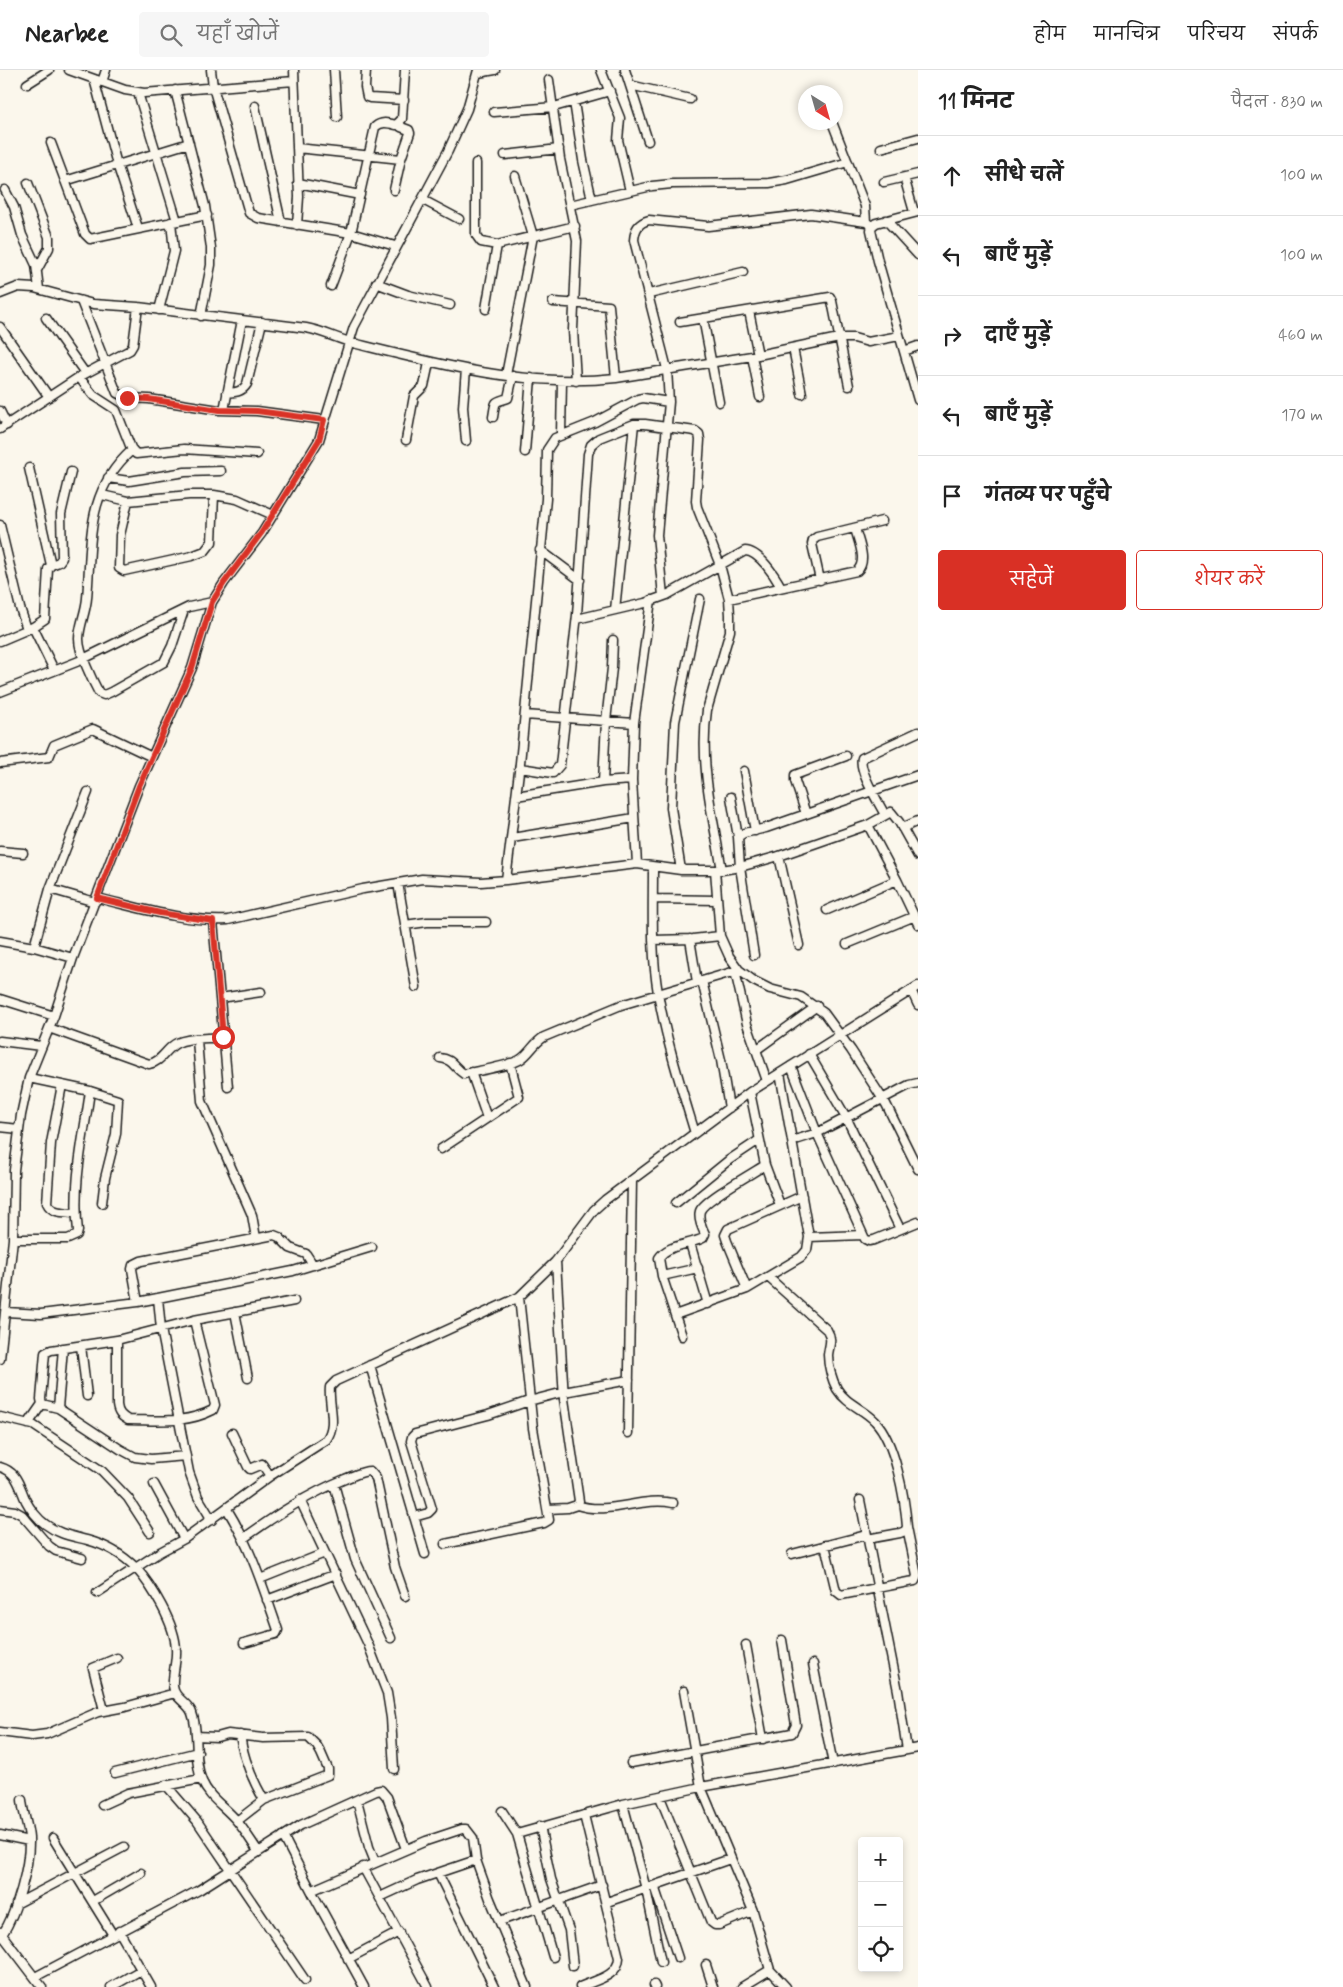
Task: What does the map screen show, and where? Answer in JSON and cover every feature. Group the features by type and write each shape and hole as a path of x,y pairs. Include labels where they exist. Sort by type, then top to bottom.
{"street":[{"path":"27,84 49,70"},
{"path":"69,70 138,93 294,81"},
{"path":"102,82 106,70"},
{"path":"211,70 213,87 246,208 249,213 258,218 351,233 395,246"},
{"path":"294,70 298,183 297,224"},
{"path":"334,70 337,117"},
{"path":"366,70 364,87 367,97 404,100"},
{"path":"400,123 404,100 405,70"},
{"path":"0,1359 13,1239 14,1170 19,1129 29,1078 54,1016 73,958 139,786 192,668 212,602 273,515 319,440 348,342 376,283 395,246 423,200 459,127 478,72 495,70"},
{"path":"602,70 620,118 617,135 630,191"},
{"path":"625,70 648,140"},
{"path":"94,79 117,166 138,228"},
{"path":"549,80 559,150 577,241 574,330 576,381"},
{"path":"630,86 690,99"},
{"path":"175,90 206,214 212,256 201,316"},
{"path":"494,112 554,107 610,91"},
{"path":"138,93 157,153 174,221 174,252 159,310"},
{"path":"574,102 582,160 592,200"},
{"path":"255,106 281,222"},
{"path":"331,286 351,233 375,127 380,123 396,125 400,123"},
{"path":"394,190 401,159 410,133 401,127 400,123"},
{"path":"835,130 865,206 878,261 918,400"},
{"path":"881,148 918,138"},
{"path":"51,143 85,234 90,239 206,214"},
{"path":"65,181 189,143"},
{"path":"297,148 401,159"},
{"path":"504,155 559,150"},
{"path":"570,205 630,191 672,184 769,183 804,176 848,162"},
{"path":"476,163 476,234 481,242 497,245 575,226"},
{"path":"884,182 918,174"},
{"path":"493,417 495,403 498,400 508,398 509,376 533,236 515,176"},
{"path":"662,596 657,535 669,402 667,369 634,240 636,228 642,222 649,220 708,226 811,214 869,224 916,212 904,177"},
{"path":"298,183 360,195"},
{"path":"28,184 50,242 37,270"},
{"path":"5,190 14,207 22,234 37,270 39,289"},
{"path":"423,200 459,220"},
{"path":"886,220 918,254"},
{"path":"486,309 497,245"},
{"path":"649,294 743,272"},
{"path":"376,283 408,295 450,305"},
{"path":"0,294 18,287 39,289 81,302 138,307 314,329 348,342 428,363 509,376 562,381 616,378 755,356 839,338 854,338 868,342 899,336"},
{"path":"680,322 830,297 849,386"},
{"path":"81,302 117,393 121,396 224,410 257,411 324,420"},
{"path":"553,302 609,306 616,378"},
{"path":"0,411 4,427 82,375 125,354 133,345 138,307"},
{"path":"749,311 760,397"},
{"path":"46,318 93,395 116,410 132,450 139,454 184,449 256,454"},
{"path":"703,318 719,402"},
{"path":"224,410 242,320"},
{"path":"227,393 238,392 247,384 262,322"},
{"path":"0,328 49,397"},
{"path":"904,351 918,346"},
{"path":"793,348 802,394"},
{"path":"406,440 414,396 424,386 428,363"},
{"path":"466,369 463,407 466,441"},
{"path":"525,452 531,378"},
{"path":"561,435 562,381"},
{"path":"506,880 520,768 546,499 547,450 550,442 561,435 595,422 638,398 669,402"},
{"path":"615,610 634,424"},
{"path":"520,768 550,773 558,770 560,765 564,717 577,619 589,449 598,438 634,424 645,424 699,434 696,501 699,514 720,565 729,599 730,631 707,710 705,724 707,775 718,870 717,900 720,936 737,970 747,1024 768,1081"},
{"path":"132,450 108,478 92,523 89,542 90,568 86,609 79,639 84,659 99,692 104,695 164,662 172,646 184,610"},
{"path":"28,468 51,565"},
{"path":"108,478 129,481 145,480 185,472 221,471"},
{"path":"0,640 44,621 46,617 48,569 62,558 61,514 71,472"},
{"path":"102,495 128,501 189,495 214,495 237,499 273,515"},
{"path":"128,501 120,535 119,568 124,571 192,556 205,551 212,542 214,495"},
{"path":"820,580 812,540 817,537 882,521"},
{"path":"0,525 20,608 54,670"},
{"path":"729,599 857,571 862,565 863,560 855,528"},
{"path":"540,550 580,580"},
{"path":"577,619 662,596 748,550 772,570 781,587"},
{"path":"681,870 671,808 675,722 700,599"},
{"path":"637,864 632,780 634,723 651,600"},
{"path":"1,690 84,659 184,610 212,602"},
{"path":"604,782 606,721 613,640"},
{"path":"525,715 634,723"},
{"path":"0,763 49,757 54,744 93,729 152,757"},
{"path":"886,815 872,791 862,766 862,758 918,732"},
{"path":"806,814 795,781 795,775 846,756"},
{"path":"744,772 755,831"},
{"path":"738,837 918,775"},
{"path":"516,796 604,782 632,780"},
{"path":"34,947 39,923 50,889 88,792"},
{"path":"731,797 754,955"},
{"path":"50,889 160,913 213,921 228,920 363,889 427,879 481,882 637,864 681,870 718,870 740,867 779,856 868,825 892,813 918,856"},
{"path":"512,838 634,818"},
{"path":"902,828 918,821"},
{"path":"847,944 916,920 868,825"},
{"path":"0,851 24,853"},
{"path":"779,856 799,945"},
{"path":"654,867 653,940 658,993 678,1078 695,1133"},
{"path":"827,910 897,880"},
{"path":"398,883 416,988"},
{"path":"653,899 717,900"},
{"path":"213,921 228,1087"},
{"path":"405,925 427,922 486,922"},
{"path":"653,940 720,936"},
{"path":"690,939 699,982 721,1060 729,1108"},
{"path":"0,941 34,947 73,958"},
{"path":"440,1058 447,1058 452,1061 462,1073 510,1063 522,1059 536,1041 621,1005 737,970"},
{"path":"737,970 762,986 801,997 817,1006 841,1036 883,1098 918,1169"},
{"path":"97,1593 184,1539 270,1476 326,1440 332,1432 333,1424 330,1387 336,1381 519,1297 556,1261 594,1210 605,1200 750,1092 914,988 918,1005"},
{"path":"220,998 261,992"},
{"path":"0,999 54,1016"},
{"path":"756,1050 817,1006"},
{"path":"49,1028 149,1064 157,1062 176,1044 223,1037"},
{"path":"197,1040 202,1101 252,1215 256,1238"},
{"path":"0,1041 42,1046"},
{"path":"809,1054 846,1117 900,1229"},
{"path":"441,1148 519,1095 510,1063"},
{"path":"790,1066 816,1133 863,1235 869,1241 918,1222"},
{"path":"471,1072 487,1118"},
{"path":"675,1316 747,1289 801,1257 807,1250 809,1237 780,1073"},
{"path":"29,1078 115,1097 119,1102 116,1134 102,1203"},
{"path":"792,1141 816,1133 909,1085 918,1083"},
{"path":"62,1085 51,1143 47,1203 48,1207 55,1211 76,1213"},
{"path":"13,1239 72,1238 78,1231 76,1213 82,1146 90,1091"},
{"path":"750,1092 765,1166 780,1205"},
{"path":"0,1127 19,1129"},
{"path":"676,1203 729,1160 759,1140"},
{"path":"682,1336 662,1276 661,1255 703,1238 705,1234 700,1218 702,1208 728,1188 765,1166"},
{"path":"628,1433 632,1180"},
{"path":"747,1289 725,1234 734,1225 802,1196"},
{"path":"138,1302 132,1269 137,1262 276,1235 290,1248 306,1254 313,1265"},
{"path":"809,1237 863,1235"},
{"path":"690,1243 708,1304"},
{"path":"6,1312 41,1314 138,1302 293,1271 372,1247"},
{"path":"556,1261 564,1392 578,1496 577,1505"},
{"path":"662,1276 698,1268"},
{"path":"768,1276 827,1330 831,1336 828,1362 838,1389 848,1402 875,1421 888,1441 897,1471 916,1579 844,1595 838,1594 825,1545"},
{"path":"0,1278 9,1279"},
{"path":"445,1544 544,1524 549,1520 529,1401 519,1297"},
{"path":"158,1298 161,1329 192,1484 212,1520"},
{"path":"28,1424 42,1404 44,1356 47,1351 117,1340 194,1320 294,1301"},
{"path":"235,1312 248,1378"},
{"path":"117,1340 116,1385 118,1411 122,1417 128,1420 179,1420 208,1412 212,1410 214,1405 194,1320"},
{"path":"81,1346 87,1396"},
{"path":"58,1408 63,1348"},
{"path":"370,1365 425,1554"},
{"path":"414,1517 428,1514 432,1509 411,1441 415,1434 564,1392 629,1380"},
{"path":"42,1404 58,1408 135,1457 186,1456"},
{"path":"0,1416 44,1431 108,1476 128,1498 150,1532"},
{"path":"232,1433 248,1468 250,1469 262,1464 270,1476"},
{"path":"0,1467 12,1472 16,1477 26,1502 40,1521 62,1534 102,1544 118,1553 135,1568 160,1604 176,1648 173,1686 175,1693 190,1708 193,1714 201,1779 211,1796 237,1821 258,1851"},
{"path":"244,1538 300,1500 366,1471 374,1473 395,1567 405,1596"},
{"path":"154,1484 184,1539"},
{"path":"334,1484 355,1559 391,1638"},
{"path":"300,1500 368,1644 386,1693 391,1718 394,1769"},
{"path":"860,1500 898,1691 907,1750"},
{"path":"548,1509 568,1508 577,1505 594,1509 661,1502 673,1503"},
{"path":"0,1509 15,1511 22,1515 49,1546 82,1558"},
{"path":"227,1509 244,1538 260,1579 277,1632 244,1643"},
{"path":"792,1554 825,1545 900,1533 905,1531 907,1527"},
{"path":"260,1579 326,1553"},
{"path":"267,1600 336,1574"},
{"path":"631,1763 789,1734 795,1730 796,1725 782,1640"},
{"path":"746,1644 763,1739"},
{"path":"104,1710 93,1668 117,1658"},
{"path":"813,1664 833,1764"},
{"path":"684,1691 693,1751 701,1787 753,1911 764,1956 770,1970 786,1987"},
{"path":"0,1732 32,1736 47,1734 104,1710 125,1707 175,1693"},
{"path":"196,1736 217,1737 228,1734 263,1738 308,1737 317,1746 328,1769 328,1775 325,1778 264,1800 237,1821"},
{"path":"240,1735 249,1773 264,1800"},
{"path":"517,1834 623,1804 701,1787 918,1748"},
{"path":"115,1773 198,1752"},
{"path":"102,1805 128,1794 201,1779"},
{"path":"166,1785 196,1821 304,1980"},
{"path":"35,1977 169,1906 283,1836 325,1813 376,1791 381,1790 384,1792 406,1849"},
{"path":"660,1797 711,1922 714,1925 719,1925 753,1911"},
{"path":"22,1800 29,1841 24,1877 11,1920 1,1934 42,1987"},
{"path":"357,1800 369,1847 375,1862"},
{"path":"623,1804 646,1889 661,1962"},
{"path":"502,1811 517,1834 552,1957"},
{"path":"580,1987 610,1974 619,1965 617,1948 584,1815"},
{"path":"540,1826 551,1879 569,1930 573,1966"},
{"path":"313,1894 317,1887 363,1867 406,1849 466,1829 472,1838 476,1860 527,1987"},
{"path":"0,1835 29,1841"},
{"path":"283,1836 364,1987"},
{"path":"54,1838 93,1902 116,1933 151,1987"},
{"path":"16,1904 124,1847"},
{"path":"606,1902 692,1874 730,1859"},
{"path":"380,1897 417,1880 476,1860"},
{"path":"363,1867 428,1987"},
{"path":"93,1902 141,1873"},
{"path":"438,1873 494,1987"},
{"path":"500,1921 537,1906 602,1885"},
{"path":"654,1886 678,1958"},
{"path":"348,1959 399,1932"},
{"path":"706,1965 713,1987"},
{"path":"111,1987 141,1970"},
{"path":"742,1987 770,1970"}],"route":[{"path":"127,398 148,399 219,410 257,411 324,420 319,440 311,453 262,532 217,592 212,602 192,668 139,786 97,898 160,913 213,921 223,1037"}]}
